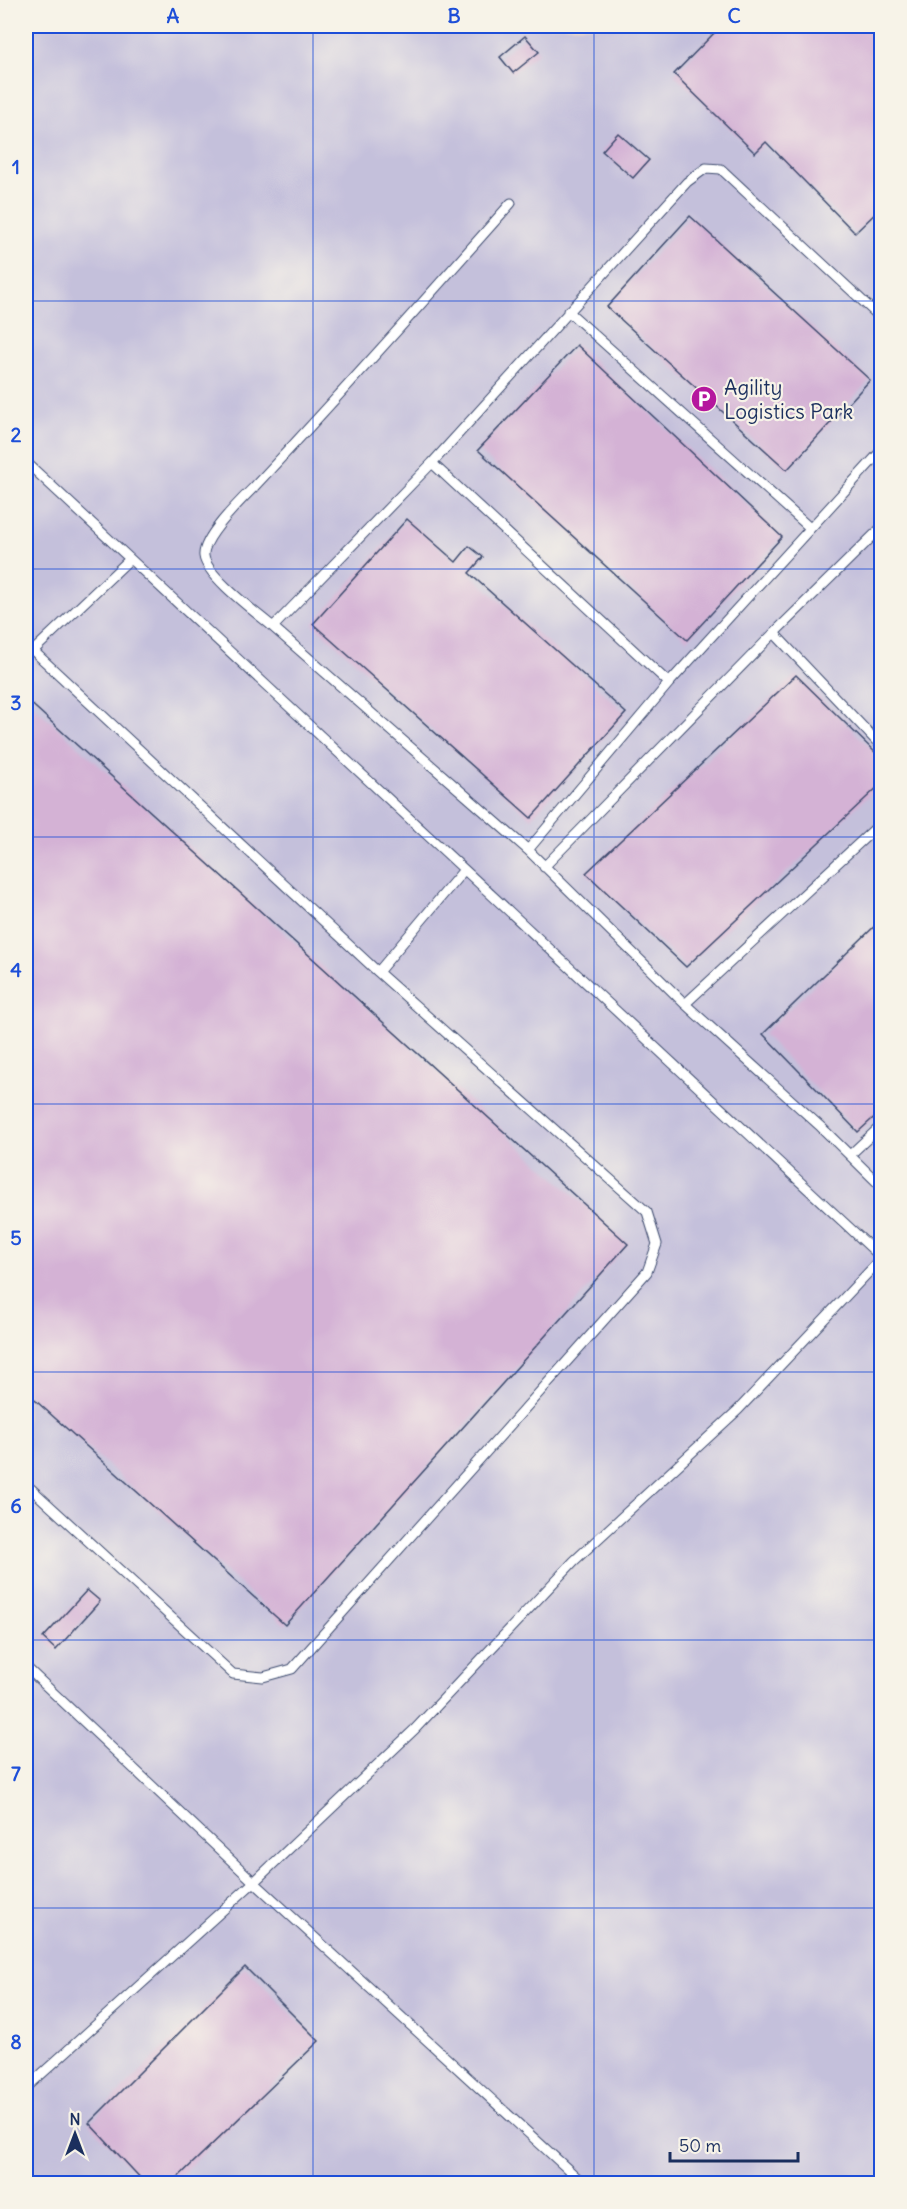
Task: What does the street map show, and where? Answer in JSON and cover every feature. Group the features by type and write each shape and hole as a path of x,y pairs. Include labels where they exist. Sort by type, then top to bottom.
{"lane":[{"path":"273,627 432,463 568,310 687,182 706,168 721,169 882,319"},
{"path":"511,203 357,376 231,512 207,544 204,555 208,566 222,583 528,850 685,1004 882,1187"},
{"path":"568,310 810,528"},
{"path":"528,850 669,683 882,450"},
{"path":"26,462 882,1258 738,1410 574,1561 415,1729 254,1882 26,2088"},
{"path":"432,463 669,683"},
{"path":"543,867 882,527"},
{"path":"33,651 130,559"},
{"path":"774,633 882,747"},
{"path":"26,644 378,972 648,1212 657,1244 647,1272 292,1669 263,1677 233,1674 26,1484"},
{"path":"685,1004 882,822"},
{"path":"378,972 464,871"},
{"path":"850,1155 882,1125"},
{"path":"26,1667 254,1882 584,2184"}],"shaded area":[{"path":"26,26 881,26 881,2183 26,2183"}],"building":[{"path":"721,26 882,26 882,207 855,233 766,142 755,153 674,74"},
{"path":"525,36 539,52 513,73 500,57"},
{"path":"618,133 649,160 633,178 602,151"},
{"path":"690,216 870,380 787,470 607,307"},
{"path":"577,345 782,537 687,640 478,450"},
{"path":"407,519 456,562 469,546 483,557 469,573 626,713 531,818 313,624"},
{"path":"796,675 882,759 882,783 686,967 586,873"},
{"path":"26,699 628,1244 285,1625 26,1392"},
{"path":"882,919 882,1110 858,1132 763,1034"},
{"path":"87,1590 100,1601 56,1650 43,1638"},
{"path":"245,1967 319,2041 171,2184 146,2184 89,2123"}],"place":[{"name":"Agility Logistics Park","path":"704,399"}]}
